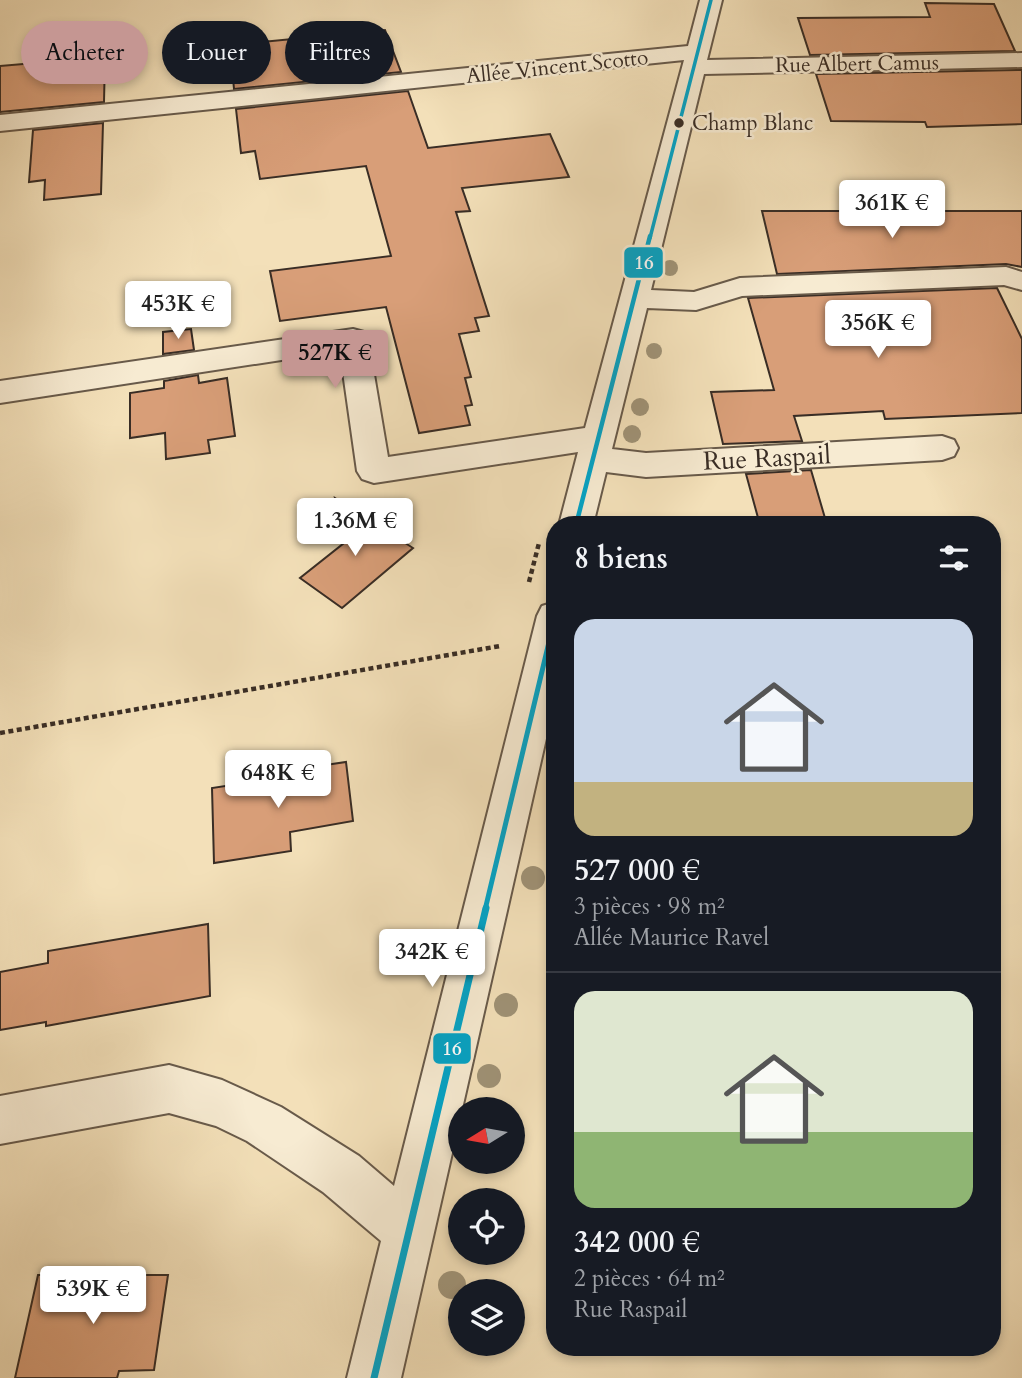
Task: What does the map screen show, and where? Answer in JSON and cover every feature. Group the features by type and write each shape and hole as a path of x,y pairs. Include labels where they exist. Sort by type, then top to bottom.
{"street":[{"path":"578,516 711,0"},
{"name":"Rue Albert Camus","path":"694,60 1022,60"},
{"name":"Allée Vincent Scotto","path":"0,123 694,60"},
{"path":"633,298 696,301 740,287 1006,276 1022,281"},
{"name":"Rue Raspail","path":"0,392 353,339 374,471 594,449 646,465 942,448"},
{"path":"374,1378 546,652"},
{"path":"0,1120 169,1089 222,1104 264,1124 341,1174 409,1232"}],"path":[{"path":"0,733 546,628"}],"building":[{"path":"925,3 994,4 1015,51 810,55 798,18 930,17"},
{"path":"285,40 285,84 234,89 234,84 271,84 271,41"},
{"path":"394,54 401,72 394,73"},
{"path":"21,64 21,84 104,84 104,102 0,112 0,66"},
{"path":"1022,70 1022,124 927,127 925,122 831,121 816,74"},
{"path":"408,91 428,148 550,134 569,177 462,188 470,211 456,212 489,316 475,318 479,331 459,334 471,377 465,378 472,405 465,406 470,425 419,433 386,307 280,321 270,271 391,256 366,166 260,179 255,151 241,153 236,109"},
{"path":"103,123 101,194 44,200 45,180 29,182 33,130"},
{"path":"762,211 1022,211 1022,267 1006,264 777,274"},
{"path":"997,288 1022,339 1022,413 885,419 883,411 794,416 802,441 723,444 711,392 774,390 748,298"},
{"path":"191,329 194,350 163,354 163,332"},
{"path":"198,375 199,383 227,378 235,436 208,440 210,453 166,459 165,433 130,438 130,393 164,388 164,381"},
{"path":"811,470 824,516 758,516 746,474"},
{"path":"335,498 413,548 342,608 300,578 344,543"},
{"path":"346,762 353,821 290,832 291,851 214,863 212,788 257,781 257,775"},
{"path":"208,924 210,996 46,1026 46,1022 0,1030 0,972 48,963 48,951"},
{"path":"38,1275 168,1275 154,1370 119,1371 117,1378 15,1378"}],"transit line":[{"name":"16","path":"578,516 711,0"},
{"name":"16","path":"374,1378 546,655"}],"place":[{"name":"Champ Blanc","path":"679,123"}]}
